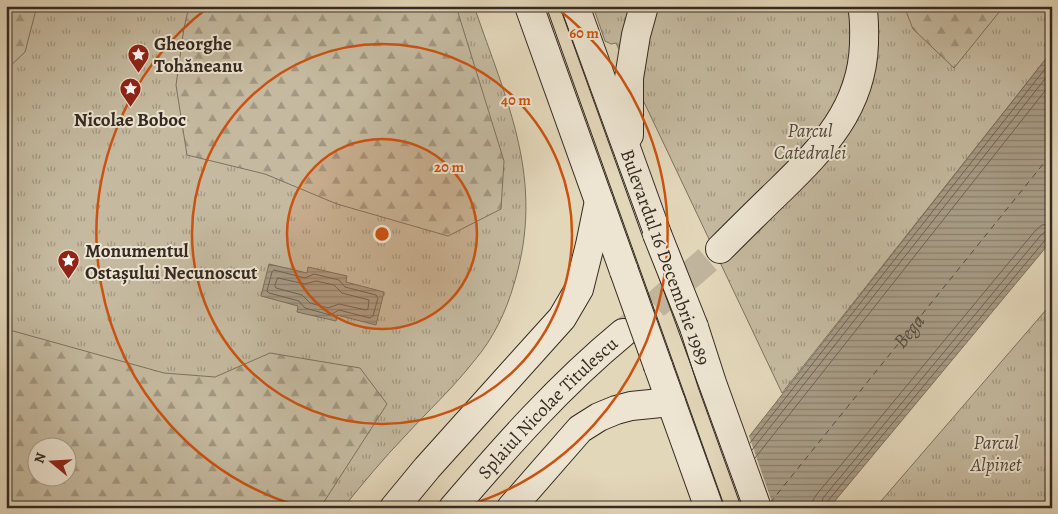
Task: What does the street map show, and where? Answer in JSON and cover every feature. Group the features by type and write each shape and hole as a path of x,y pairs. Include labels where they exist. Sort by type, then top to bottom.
{"main road":[{"path":"529,6 709,508"},
{"name":"Bulevardul 16 Decembrie 1989","path":"575,6 657,234 694,327 757,508"},
{"path":"629,156 629,78 636,35 644,6"},
{"path":"720,249 817,154 840,124 858,82 864,58 865,18 862,6"},
{"path":"394,508 427,468 562,318 579,289 599,201"},
{"name":"Splaiul Nicolae Titulescu","path":"453,508 536,414 598,353 623,333"},
{"path":"511,508 580,429 599,417 631,406 675,413"}],"green space":[{"path":"6,6 474,6 510,109 524,176 526,210 523,246 514,284 498,325 481,353 458,381 381,462 343,508 6,508"},
{"path":"6,6 37,6 25,52 6,70"},
{"path":"189,6 456,6 504,161 501,209 448,236 337,204 265,174 187,155 176,85"},
{"name":"Parcul Catedralei","path":"593,6 1052,6 1052,51 782,393 616,43 611,44 605,41"},
{"path":"904,6 1004,6 954,68 913,29"},
{"name":"Parcul Alpinet","path":"1052,303 1052,508 875,508"},
{"path":"6,329 164,373 215,377 270,353 360,368 387,404 320,508 6,508"}],"water":[{"name":"Bega","path":"1052,51 1052,240 829,508 693,508"},
{"path":"269,264 307,273 308,267 347,276 346,282 384,292 376,325 337,315 336,321 297,312 298,306 261,296"}],"pier":[{"path":"748,433 774,508 690,508 691,506"}],"ferry route":[{"path":"770,503 1052,153"}],"tunnel":[{"path":"623,333 720,249"}],"tram line":[{"path":"546,6 725,508"},
{"path":"560,6 743,508"}],"place":[{"name":"Gheorghe Tohăneanu","path":"138,73"},
{"name":"Nicolae Boboc","path":"130,107"},
{"name":"Monumentul Ostașului Necunoscut","path":"69,280"}]}
